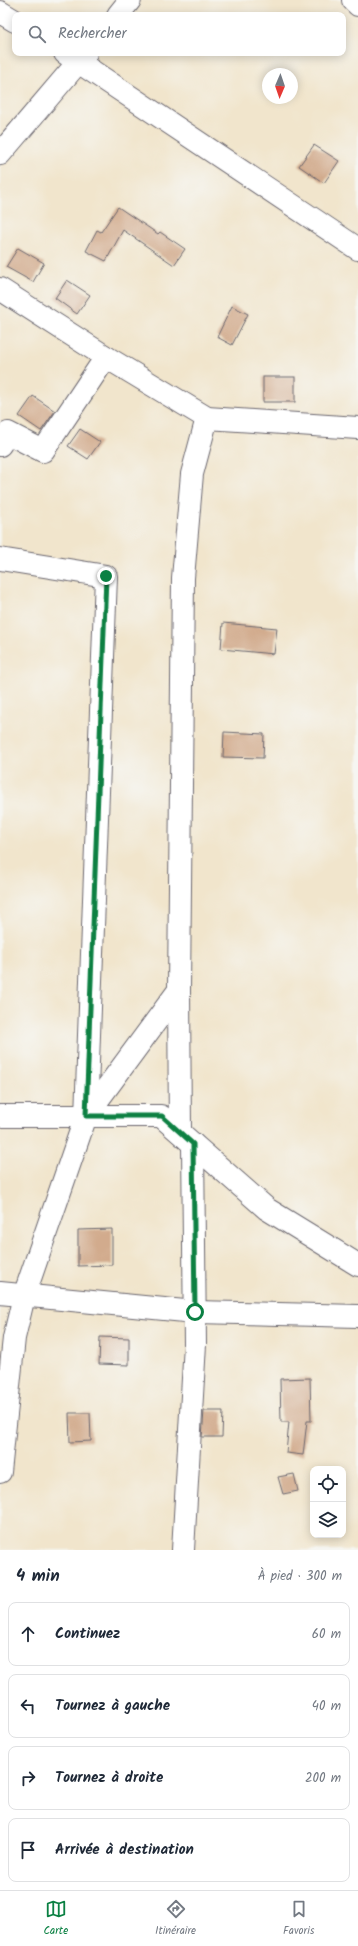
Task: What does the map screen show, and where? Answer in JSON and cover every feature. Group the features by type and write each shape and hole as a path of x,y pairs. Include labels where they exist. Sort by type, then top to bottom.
{"street":[{"path":"353,0 358,5"},
{"path":"0,12 12,19"},
{"path":"0,154 77,56 358,249"},
{"path":"0,289 106,357 207,418 358,428"},
{"path":"0,445 8,433 44,451 106,357"},
{"path":"183,1550 195,1344 195,1312 179,990 183,578 192,474 207,418"},
{"path":"0,559 106,576 86,1116 24,1296 14,1338 0,1472"},
{"path":"86,1116 179,990"},
{"path":"0,1116 162,1116 267,1208 358,1265"},
{"path":"0,1293 195,1312 358,1316"}],"building":[{"path":"314,145 339,161 324,183 299,166"},
{"path":"118,207 158,234 160,232 185,249 174,265 123,230 106,261 86,251 97,230 101,232"},
{"path":"18,248 44,263 33,282 6,267"},
{"path":"67,280 90,295 77,314 55,298"},
{"path":"232,306 248,314 232,345 217,337"},
{"path":"263,377 295,377 295,402 263,402"},
{"path":"33,396 55,411 41,431 19,416"},
{"path":"80,429 100,442 88,459 68,446"},
{"path":"223,623 277,628 274,654 221,649"},
{"path":"224,732 264,734 263,758 223,757"},
{"path":"112,1229 112,1265 78,1266 78,1230"},
{"path":"100,1337 129,1338 129,1365 99,1364"},
{"path":"310,1378 311,1421 307,1421 303,1455 286,1453 289,1422 281,1422 280,1379"},
{"path":"204,1411 223,1411 222,1437 202,1437"},
{"path":"69,1413 90,1413 91,1441 70,1442"},
{"path":"294,1474 298,1491 283,1494 278,1477"}],"route":[{"path":"106,576 86,1116 162,1116 193,1144 195,1312"}]}
